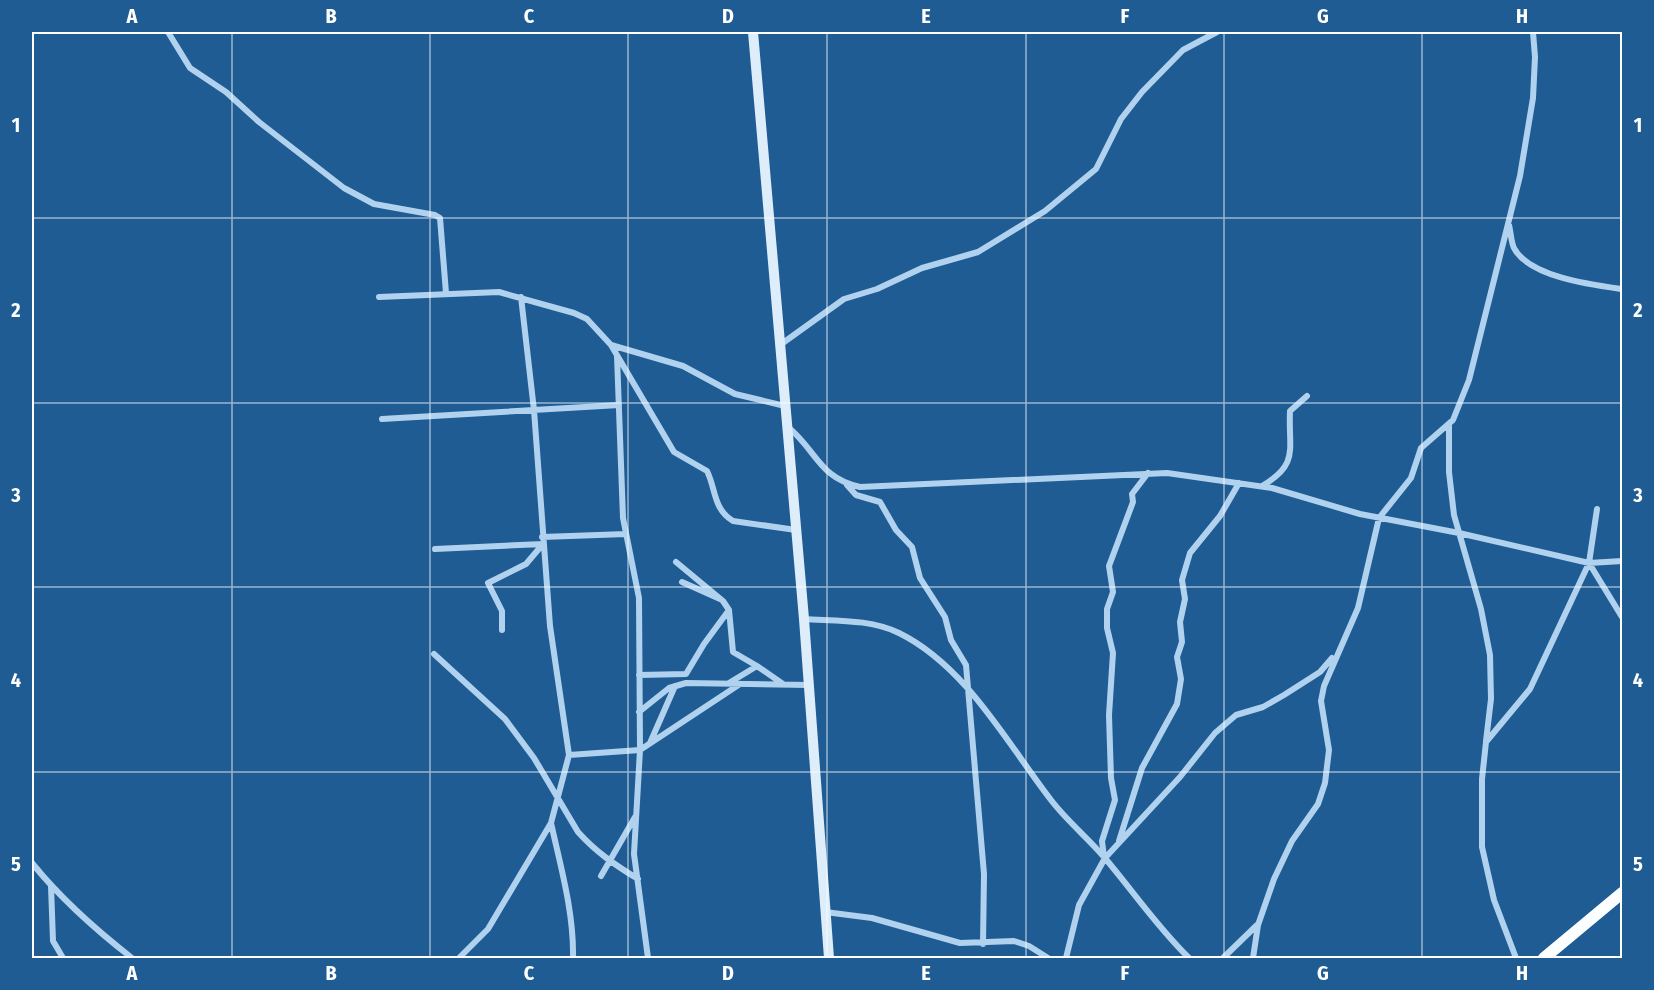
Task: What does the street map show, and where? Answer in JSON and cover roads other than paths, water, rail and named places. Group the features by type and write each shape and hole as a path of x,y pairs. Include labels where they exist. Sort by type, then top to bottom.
{"highway":[{"path":"1544,958 1623,893"}],"main road":[{"path":"753,32 804,619 829,958"}],"street":[{"path":"168,32 190,68 226,92 259,122 344,188 374,204 435,215 440,219 446,293"},
{"path":"780,345 844,299 877,289 922,268 978,252 1045,211 1096,169 1121,119 1142,92 1183,50 1217,32"},
{"path":"1252,958 1258,925 1285,854 1311,816 1325,783 1329,750 1321,701 1328,674 1358,608 1370,546 1379,518 1411,478 1421,448 1449,426 1457,414 1469,380 1520,176 1533,98 1535,57 1533,32"},
{"path":"1509,222 1513,247 1534,268 1602,286 1623,289"},
{"path":"379,297 499,292 521,297 587,320 612,345 616,356 669,445 686,461 707,471 717,506 724,516 733,521 796,530"},
{"path":"459,958 488,929 551,824 569,755 550,626 534,410 521,297"},
{"path":"612,345 683,366 735,394 785,406"},
{"path":"616,356 621,491 626,534 639,598 640,750 634,854 648,958"},
{"path":"1261,487 1277,477 1291,458 1290,411 1307,396"},
{"path":"382,419 619,405"},
{"path":"1449,426 1449,472 1454,515 1481,609 1490,655 1491,699 1482,779 1482,847 1494,900 1516,958"},
{"path":"788,427 799,436 823,470 847,484 856,495 880,502 896,531 912,547 920,578 945,617 951,640 966,665 966,688 971,711 973,761 981,839 983,944"},
{"path":"847,484 889,488 1148,473 1261,487 1379,518 1459,533 1588,563 1623,561"},
{"path":"1104,858 1102,841 1115,800 1111,778 1109,715 1113,653 1107,628 1107,609 1113,592 1109,566 1133,502 1132,494 1148,473"},
{"path":"1118,844 1142,768 1177,704 1181,679 1177,657 1182,642 1180,622 1185,599 1182,580 1190,553 1220,516 1239,483"},
{"path":"1486,742 1530,689 1588,563 1597,508"},
{"path":"435,549 626,534"},
{"path":"502,630 501,611 488,584 526,564 542,540"},
{"path":"676,562 721,600 729,610 733,651 783,684"},
{"path":"1588,563 1623,617"},
{"path":"682,582 711,598 721,600"},
{"path":"639,675 686,674 729,610"},
{"path":"804,619 856,622 897,632 934,655 966,688 1052,802 1104,858 1138,903 1189,958"},
{"path":"1066,958 1079,905 1104,858 1180,777 1215,733 1236,715 1263,707 1320,672 1340,649"},
{"path":"434,654 506,720 558,795 578,832 608,860 638,879"},
{"path":"729,683 757,666"},
{"path":"639,712 675,685 729,683 808,685"},
{"path":"569,755 640,750 740,684"},
{"path":"650,743 675,685"},
{"path":"601,876 608,860 636,815"},
{"path":"551,824 573,930 573,958"},
{"path":"32,863 51,886 101,935 132,958"},
{"path":"51,886 53,941 63,958"},
{"path":"825,912 872,918 960,942 983,944 1000,940 1014,942 1029,946 1048,958"},
{"path":"1223,958 1258,925"}]}
